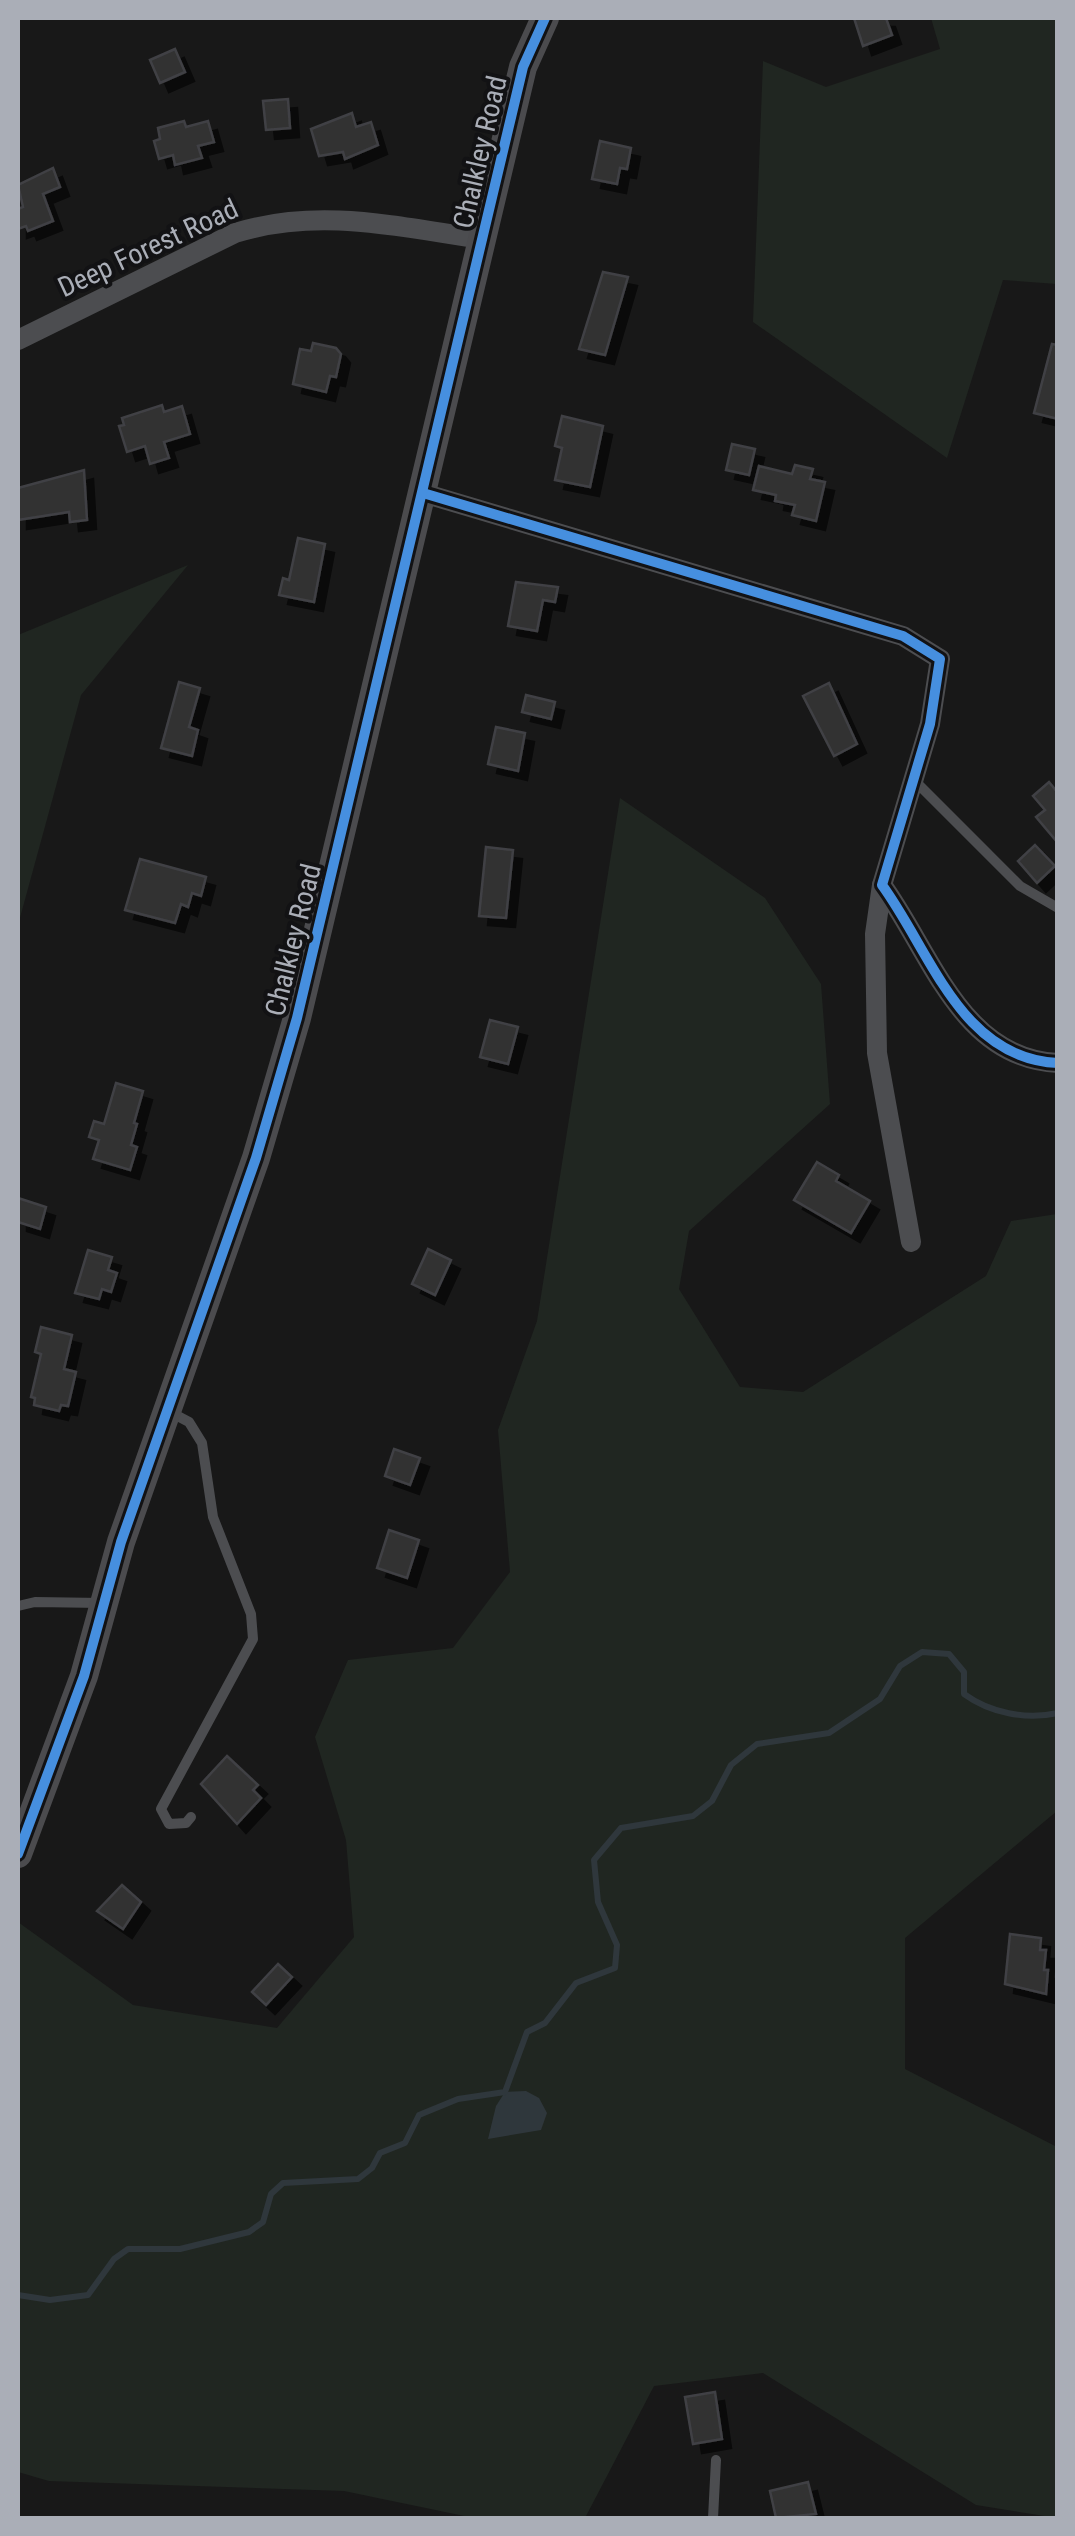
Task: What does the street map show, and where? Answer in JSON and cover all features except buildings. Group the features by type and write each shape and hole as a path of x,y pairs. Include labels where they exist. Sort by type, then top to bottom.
{"street":[{"name":"Chalkley Road","path":"18,1854 84,1676 103,1604 256,1158 298,1018 522,67 544,18"},
{"name":"Deep Forest Road","path":"18,340 235,233 272,222 342,218 483,239"},
{"path":"423,493 903,636 940,660 938,684 882,885 875,934 876,1053 910,1242"},
{"path":"882,885 980,1034 1020,1058 1058,1063"}],"lane":[{"path":"913,779 1020,886 1058,908"},
{"path":"168,1411 189,1422 202,1443 213,1517 253,1623 249,1654 175,1776 161,1809 169,1824 186,1824 192,1817"},
{"path":"18,1606 36,1602 103,1604"},
{"path":"713,2518 716,2460"}],"shaded area":[{"path":"931,18 1058,18 1057,284 1003,280 947,458 753,322 763,61 826,87 940,49"},
{"path":"188,565 81,695 18,925 18,635"},
{"path":"620,798 765,898 821,984 830,1104 689,1231 679,1289 740,1387 803,1392 986,1276 1011,1221 1057,1214 1057,1811 905,1938 905,2069 1057,2147 1057,2518 976,2505 763,2373 654,2386 585,2518 474,2518 344,2491 49,2481 18,2472 18,1922 133,2005 277,2028 354,1937 346,1840 315,1737 348,1660 453,1648 510,1572 498,1430 537,1321"},
{"path":"526,2091 539,2098 547,2113 541,2130 488,2139 496,2106 505,2092"}],"waterway":[{"path":"18,2295 50,2300 88,2295 114,2259 128,2249 180,2249 249,2232 263,2222 271,2194 283,2183 358,2179 372,2168 380,2153 405,2143 419,2115 458,2099 505,2092 527,2032 545,2023 576,1983 615,1968 617,1945 598,1902 594,1860 621,1828 693,1816 712,1801 731,1765 757,1744 829,1733 880,1699 900,1666 922,1652 949,1654 964,1672 964,1694 985,1706 1021,1715 1058,1713"}],"cycle path":[{"path":"18,1854 84,1676 121,1542 256,1158 297,1018 523,67 545,18"},
{"path":"423,493 903,636 940,659 930,724 882,885 952,998 973,1023 996,1043 1025,1057 1058,1063"}]}
